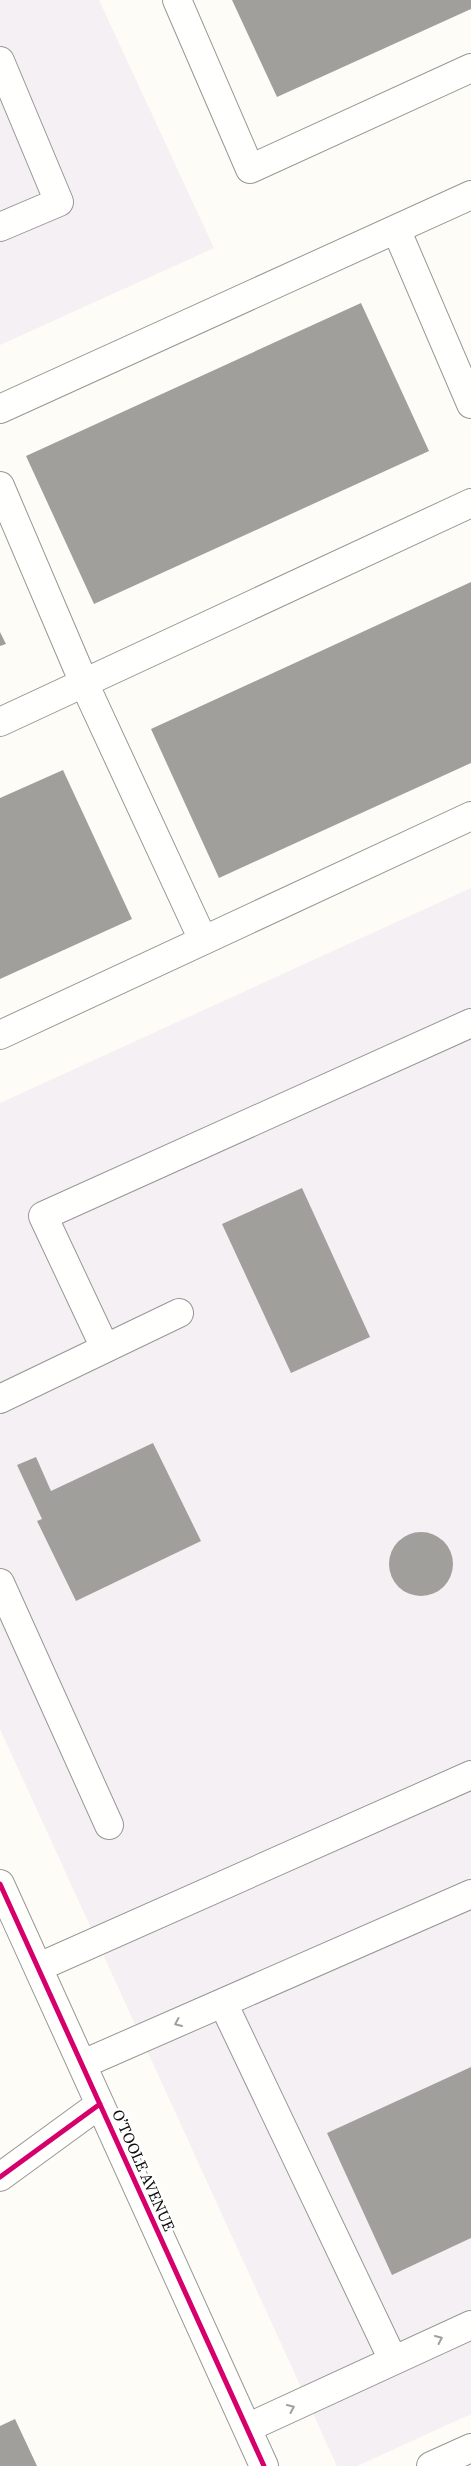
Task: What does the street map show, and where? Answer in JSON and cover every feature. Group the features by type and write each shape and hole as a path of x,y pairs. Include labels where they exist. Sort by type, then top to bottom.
{"street":[{"path":"177,0 250,169 471,68"},
{"path":"0,61 59,202 0,227"},
{"path":"0,409 471,195"},
{"path":"396,229 471,404"},
{"path":"0,486 84,683 203,940"},
{"path":"0,722 471,504"},
{"path":"0,1035 471,816"},
{"path":"105,1348 43,1216 471,1023"},
{"path":"0,1399 179,1313"},
{"path":"0,1583 109,1825"},
{"path":"39,1967 471,1775"},
{"name":"O’TOOLE AVENUE","path":"0,1884 264,2466"},
{"path":"83,2064 471,1894"},
{"path":"223,2003 393,2360"},
{"path":"0,2177 100,2104"},
{"path":"247,2428 471,2325"},
{"path":"431,2466 471,2448"}],"shaded area":[{"path":"0,0 99,0 214,248 0,345"},
{"path":"471,888 471,2414 357,2466 337,2466 0,1729 0,1103"}],"building":[{"path":"232,0 471,0 471,9 277,97"},
{"path":"361,303 429,451 94,604 26,456"},
{"path":"471,582 471,763 219,878 151,729"},
{"path":"0,632 6,644 0,646"},
{"path":"63,770 132,919 0,979 0,798"},
{"path":"302,1188 370,1337 291,1373 222,1224"},
{"path":"153,1443 201,1541 76,1601 37,1521 42,1519 17,1465 36,1457 51,1491"},
{"path":"421,1532 439,1538 447,1546 453,1564 447,1582 439,1590 421,1596 403,1590 395,1582 389,1564 395,1546 403,1538"},
{"path":"471,2067 471,2238 392,2275 327,2133"},
{"path":"15,2419 37,2466 0,2466 0,2426"}],"cycle path":[{"path":"0,1884 264,2466"},
{"path":"0,2177 100,2104"}]}
